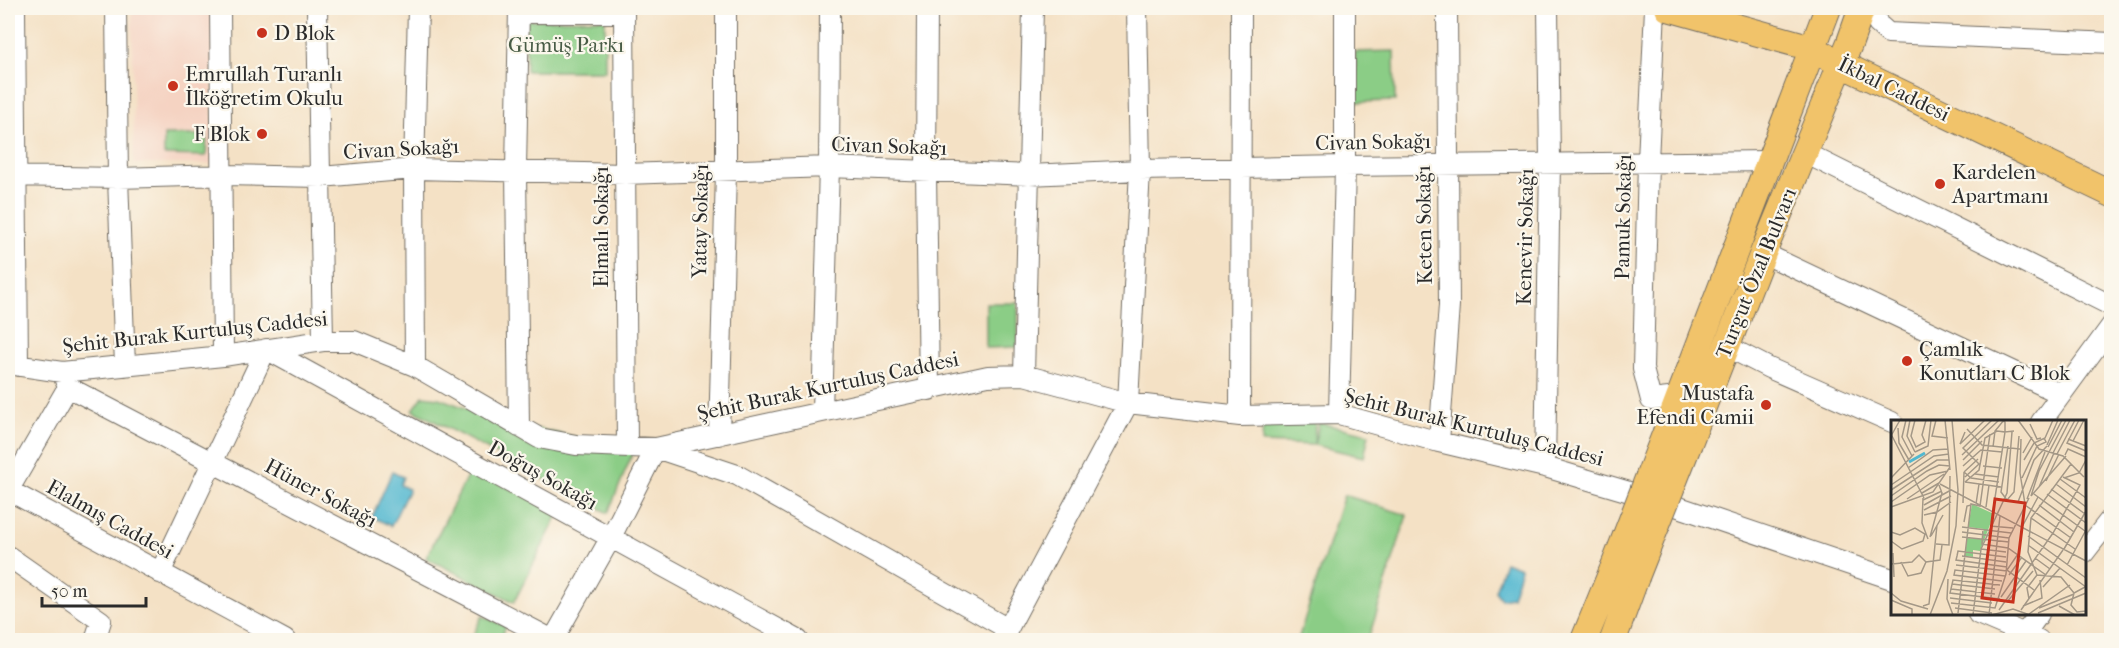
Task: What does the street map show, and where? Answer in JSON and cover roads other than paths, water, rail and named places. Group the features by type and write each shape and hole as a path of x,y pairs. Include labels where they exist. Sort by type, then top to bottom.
{"main road":[{"name":"İkbal Caddesi","path":"1668,8 1812,48 2112,194"},
{"name":"Turgut Özal Bulvarı","path":"1677,437 1678,397 1828,8"},
{"name":"Turgut Özal Bulvarı","path":"1584,640 1625,573 1677,437 1726,345 1862,8"},
{"name":"Turgut Özal Bulvarı","path":"1613,640 1625,573"}],"street":[{"path":"13,365 12,176 15,8"},
{"path":"116,8 118,178 125,366"},
{"path":"220,8 223,356"},
{"path":"317,8 322,342"},
{"path":"416,366 414,169 418,8"},
{"name":"Yatay Sokağı","path":"719,435 726,172 726,8"},
{"path":"822,411 829,167 830,8"},
{"path":"927,8 926,171 929,390"},
{"path":"1024,375 1033,8"},
{"path":"553,640 610,539 656,448 737,475 1005,635 1128,403 1140,170 1137,8"},
{"path":"1240,416 1241,8"},
{"path":"1339,414 1345,166 1345,8"},
{"name":"Keten Sokağı","path":"1439,442 1449,305 1447,8"},
{"name":"Kenevir Sokağı","path":"1545,467 1550,162 1548,8"},
{"name":"Pamuk Sokağı","path":"1655,8 1648,161 1643,369 1651,400 1678,397"},
{"path":"1872,8 1878,24 1888,33 2112,43"},
{"path":"519,427 516,170 519,10 624,10"},
{"name":"Elmalı Sokağı","path":"624,10 627,446"},
{"path":"1805,153 2112,306"},
{"name":"Civan Sokağı","path":"12,176 321,177 414,169 625,174 829,167 1029,175 1140,170 1769,160"},
{"path":"1763,253 2061,394"},
{"path":"2042,420 2112,325"},
{"name":"Şehit Burak Kurtuluş Caddesi","path":"13,365 65,380 125,366 223,356 322,342 354,341 416,366 539,438 576,445 656,448 988,376 1024,375 1128,403 1240,416 1339,414 1403,438 1439,442 1545,467 1670,504 1891,578"},
{"path":"1726,345 1769,368 1891,421"},
{"path":"160,573 266,349"},
{"name":"Doğuş Sokağı","path":"266,349 798,640"},
{"path":"8,490 65,380"},
{"name":"Hüner Sokağı","path":"65,380 212,463 553,640"},
{"name":"Elalmış Caddesi","path":"8,490 285,640"},
{"path":"2086,552 2112,517"},
{"path":"8,556 101,621 94,640"},
{"path":"1980,615 2031,638 2039,615"}],"water":[{"path":"392,472 403,477 400,485 409,489 391,526 372,517"},
{"path":"1505,562 1521,568 1512,597 1501,599 1495,591"}],"place":[{"name":"D Blok","path":"262,33"},
{"name":"Emrullah Turanlı İlköğretim Okulu","path":"173,86"},
{"name":"F Blok","path":"262,134"},
{"name":"Kardelen Apartmanı","path":"1940,184"},
{"name":"Çamlık Konutları C Blok","path":"1907,361"},
{"name":"Mustafa Efendi Camii","path":"1766,405"}],"park label":[{"name":"Gümüş Parkı","path":"566,45"}]}
